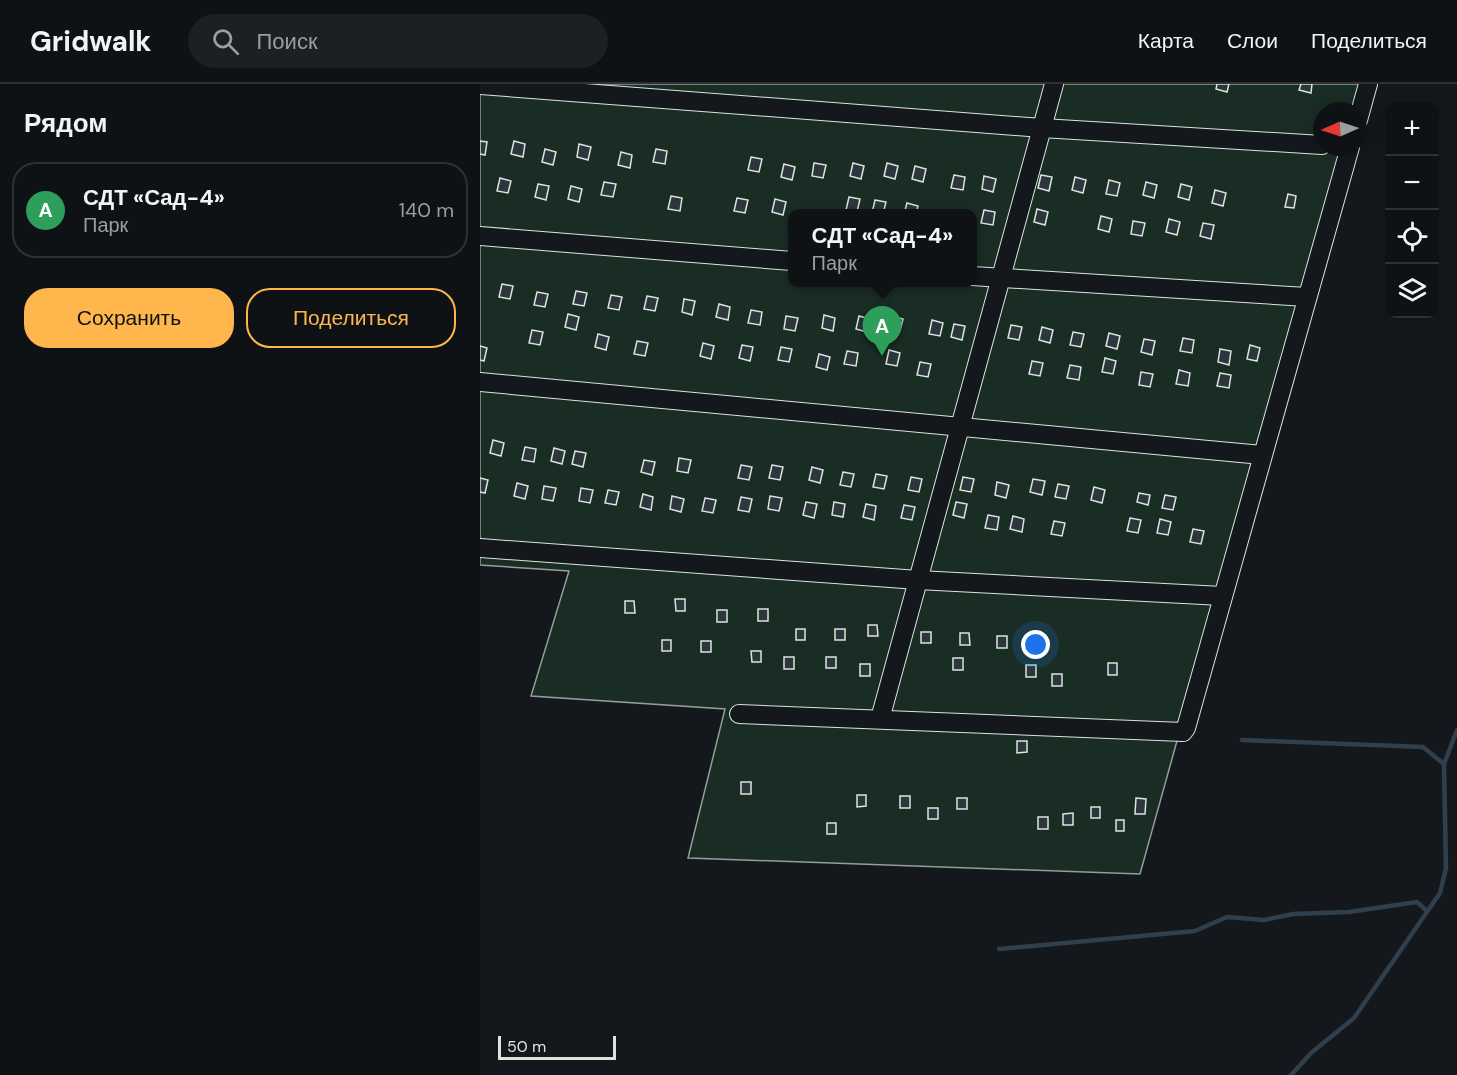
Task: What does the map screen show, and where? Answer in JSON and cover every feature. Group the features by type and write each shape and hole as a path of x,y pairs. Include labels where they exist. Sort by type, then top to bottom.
{"street":[{"path":"880,719 1054,84"},
{"path":"1363,102 1368,84"},
{"path":"480,85 1042,128 1313,144"},
{"path":"740,714 1183,732 1347,156"},
{"path":"480,236 788,261"},
{"path":"977,276 1307,297"},
{"path":"480,382 960,429 1262,455"},
{"path":"480,548 918,580 1222,597"}],"green space":[{"path":"480,84 1359,84 1354,102 1313,102 1313,156 1339,156 1140,874 688,858 725,709 531,696 569,571 480,565"}],"building":[{"path":"1217,84 1229,84 1227,92 1216,89"},
{"path":"1301,84 1312,84 1311,93 1299,90"},
{"path":"480,141 487,142 485,155 480,154"},
{"path":"514,141 525,144 523,157 511,154"},
{"path":"579,144 591,147 588,160 577,157"},
{"path":"545,149 556,152 553,165 542,162"},
{"path":"656,149 667,151 665,164 653,162"},
{"path":"621,152 632,155 630,168 618,165"},
{"path":"751,157 762,159 759,172 748,170"},
{"path":"814,163 826,165 823,178 812,176"},
{"path":"853,163 864,166 861,179 850,176"},
{"path":"887,163 898,166 895,179 884,176"},
{"path":"784,164 795,167 792,180 781,177"},
{"path":"915,166 926,169 923,182 912,179"},
{"path":"954,175 965,177 963,190 951,188"},
{"path":"1041,175 1052,177 1049,191 1038,188"},
{"path":"984,176 996,179 993,192 982,189"},
{"path":"1075,177 1086,180 1083,193 1072,190"},
{"path":"500,178 511,181 508,193 497,191"},
{"path":"1109,180 1120,183 1117,196 1106,194"},
{"path":"604,182 616,184 613,197 601,195"},
{"path":"1146,182 1157,185 1154,198 1143,195"},
{"path":"538,184 549,186 546,200 535,197"},
{"path":"1181,184 1192,187 1189,200 1178,197"},
{"path":"571,186 582,189 579,202 568,199"},
{"path":"1215,190 1226,193 1223,206 1212,203"},
{"path":"1288,194 1296,196 1294,208 1285,207"},
{"path":"671,196 682,198 680,211 668,209"},
{"path":"849,197 860,199 858,209 846,209"},
{"path":"737,198 748,200 745,213 734,211"},
{"path":"775,199 786,202 783,215 772,212"},
{"path":"875,200 886,202 884,209 873,209"},
{"path":"907,203 918,206 917,209 905,209"},
{"path":"1037,209 1048,212 1045,225 1034,222"},
{"path":"984,210 995,212 993,225 981,223"},
{"path":"1101,216 1112,219 1109,232 1098,229"},
{"path":"1169,219 1180,222 1177,235 1166,232"},
{"path":"1133,221 1145,223 1142,236 1131,234"},
{"path":"1203,223 1214,225 1211,239 1200,236"},
{"path":"502,284 513,286 510,299 499,297"},
{"path":"576,291 587,293 584,306 573,304"},
{"path":"537,292 548,294 545,307 534,305"},
{"path":"611,295 622,297 619,310 608,308"},
{"path":"647,296 658,298 655,311 644,309"},
{"path":"684,299 695,301 692,315 682,312"},
{"path":"719,304 730,307 728,320 716,317"},
{"path":"751,310 762,312 760,325 748,323"},
{"path":"568,314 579,317 576,330 565,327"},
{"path":"824,315 835,318 833,331 822,328"},
{"path":"786,316 798,318 795,331 784,329"},
{"path":"859,316 870,319 867,332 856,329"},
{"path":"891,316 903,319 900,331 888,329"},
{"path":"932,320 943,323 940,336 929,334"},
{"path":"954,324 965,326 962,340 951,337"},
{"path":"1011,325 1022,327 1019,340 1008,338"},
{"path":"1042,327 1053,330 1050,343 1039,340"},
{"path":"532,330 543,332 540,345 529,343"},
{"path":"1073,332 1084,334 1081,347 1070,345"},
{"path":"1109,333 1120,336 1117,349 1106,346"},
{"path":"598,334 609,337 606,350 595,347"},
{"path":"1183,338 1194,340 1192,353 1180,351"},
{"path":"1144,339 1155,341 1152,355 1141,352"},
{"path":"637,341 648,343 645,356 634,354"},
{"path":"703,343 714,346 711,359 700,356"},
{"path":"742,345 753,347 750,361 739,358"},
{"path":"1250,345 1260,348 1257,361 1247,359"},
{"path":"480,346 487,348 484,361 480,360"},
{"path":"781,347 792,349 789,362 778,360"},
{"path":"1220,349 1231,351 1229,365 1218,362"},
{"path":"889,350 900,353 897,366 886,364"},
{"path":"847,351 858,353 856,366 844,364"},
{"path":"819,354 830,357 827,370 816,367"},
{"path":"1105,358 1116,361 1113,374 1102,372"},
{"path":"1032,361 1043,363 1040,376 1029,374"},
{"path":"920,362 931,364 928,377 917,375"},
{"path":"1070,365 1081,367 1079,380 1067,378"},
{"path":"1179,370 1190,373 1188,386 1176,384"},
{"path":"1141,372 1153,374 1150,387 1139,385"},
{"path":"1220,373 1231,375 1229,388 1217,386"},
{"path":"493,440 504,443 501,456 490,453"},
{"path":"525,447 536,449 534,462 522,460"},
{"path":"554,448 565,451 562,464 551,461"},
{"path":"575,451 586,453 583,467 572,464"},
{"path":"679,458 691,460 688,473 677,471"},
{"path":"644,460 655,462 652,475 641,472"},
{"path":"741,465 752,467 749,480 738,478"},
{"path":"772,465 783,467 780,480 769,478"},
{"path":"812,467 823,470 820,483 809,480"},
{"path":"843,472 854,474 851,487 840,485"},
{"path":"876,474 887,476 884,489 873,487"},
{"path":"911,477 922,479 919,492 908,490"},
{"path":"963,477 974,479 971,492 960,490"},
{"path":"480,478 488,480 485,493 480,492"},
{"path":"1033,479 1045,481 1042,495 1030,492"},
{"path":"997,482 1009,485 1006,498 995,495"},
{"path":"517,483 528,486 525,499 514,496"},
{"path":"1058,484 1069,486 1066,499 1055,497"},
{"path":"544,486 556,488 553,501 542,499"},
{"path":"1094,487 1105,490 1102,503 1091,500"},
{"path":"581,488 593,490 590,503 579,501"},
{"path":"608,490 619,492 616,505 605,503"},
{"path":"1139,493 1150,495 1148,505 1137,502"},
{"path":"643,494 653,497 651,510 640,507"},
{"path":"1165,495 1176,497 1173,510 1162,508"},
{"path":"672,496 684,499 681,512 670,509"},
{"path":"770,496 782,498 779,511 768,509"},
{"path":"741,497 752,499 749,512 738,510"},
{"path":"705,498 716,500 713,513 702,511"},
{"path":"806,502 817,504 814,518 803,515"},
{"path":"834,502 845,504 843,517 832,515"},
{"path":"956,502 967,504 964,518 953,515"},
{"path":"866,504 876,506 874,520 863,517"},
{"path":"904,505 915,507 912,520 901,518"},
{"path":"988,515 999,517 997,530 985,528"},
{"path":"1013,516 1024,519 1022,532 1010,529"},
{"path":"1130,518 1141,520 1138,533 1127,531"},
{"path":"1160,519 1171,522 1168,535 1157,533"},
{"path":"1054,521 1065,523 1062,536 1051,534"},
{"path":"1193,529 1204,531 1201,544 1190,542"},
{"path":"675,599 685,599 685,611 676,611"},
{"path":"625,601 634,601 635,613 625,613"},
{"path":"758,609 768,609 768,621 758,621"},
{"path":"717,610 727,610 727,622 717,622"},
{"path":"868,625 877,625 878,636 868,636"},
{"path":"796,629 805,629 805,640 796,640"},
{"path":"835,629 845,629 845,640 835,640"},
{"path":"921,632 931,632 931,643 921,643"},
{"path":"960,633 969,633 970,645 960,645"},
{"path":"997,636 1007,636 1007,648 997,648"},
{"path":"1033,639 1042,639 1042,651 1033,651"},
{"path":"662,640 671,640 671,651 662,651"},
{"path":"701,641 711,641 711,652 701,652"},
{"path":"751,651 761,651 761,662 752,662"},
{"path":"784,657 794,657 794,669 784,669"},
{"path":"826,657 836,657 836,668 826,668"},
{"path":"953,658 963,658 963,670 953,670"},
{"path":"1108,663 1117,663 1117,675 1108,675"},
{"path":"860,664 870,664 870,676 860,676"},
{"path":"1026,665 1036,665 1036,677 1026,677"},
{"path":"1052,674 1062,674 1062,686 1052,686"},
{"path":"1017,741 1027,741 1027,752 1017,753"},
{"path":"741,782 751,782 751,794 741,794"},
{"path":"857,795 866,795 866,806 857,807"},
{"path":"900,796 910,796 910,808 900,808"},
{"path":"957,798 967,798 967,809 957,809"},
{"path":"1136,798 1146,799 1145,814 1135,814"},
{"path":"1091,807 1100,807 1100,818 1091,818"},
{"path":"928,808 938,808 938,819 928,819"},
{"path":"1073,813 1073,825 1063,825 1063,814"},
{"path":"1038,817 1048,817 1048,829 1038,829"},
{"path":"1116,820 1124,820 1124,831 1116,831"},
{"path":"827,823 836,823 836,834 827,834"}],"waterway":[{"path":"1291,1075 1311,1053 1354,1018 1440,893 1446,868 1444,764 1457,730"},
{"path":"1242,740 1423,747 1444,764"},
{"path":"999,949 1195,931 1227,917 1264,920 1293,914 1349,912 1417,902 1427,911"}],"place":[{"name":"СДТ «Сад-4»","path":"882,356"}]}
